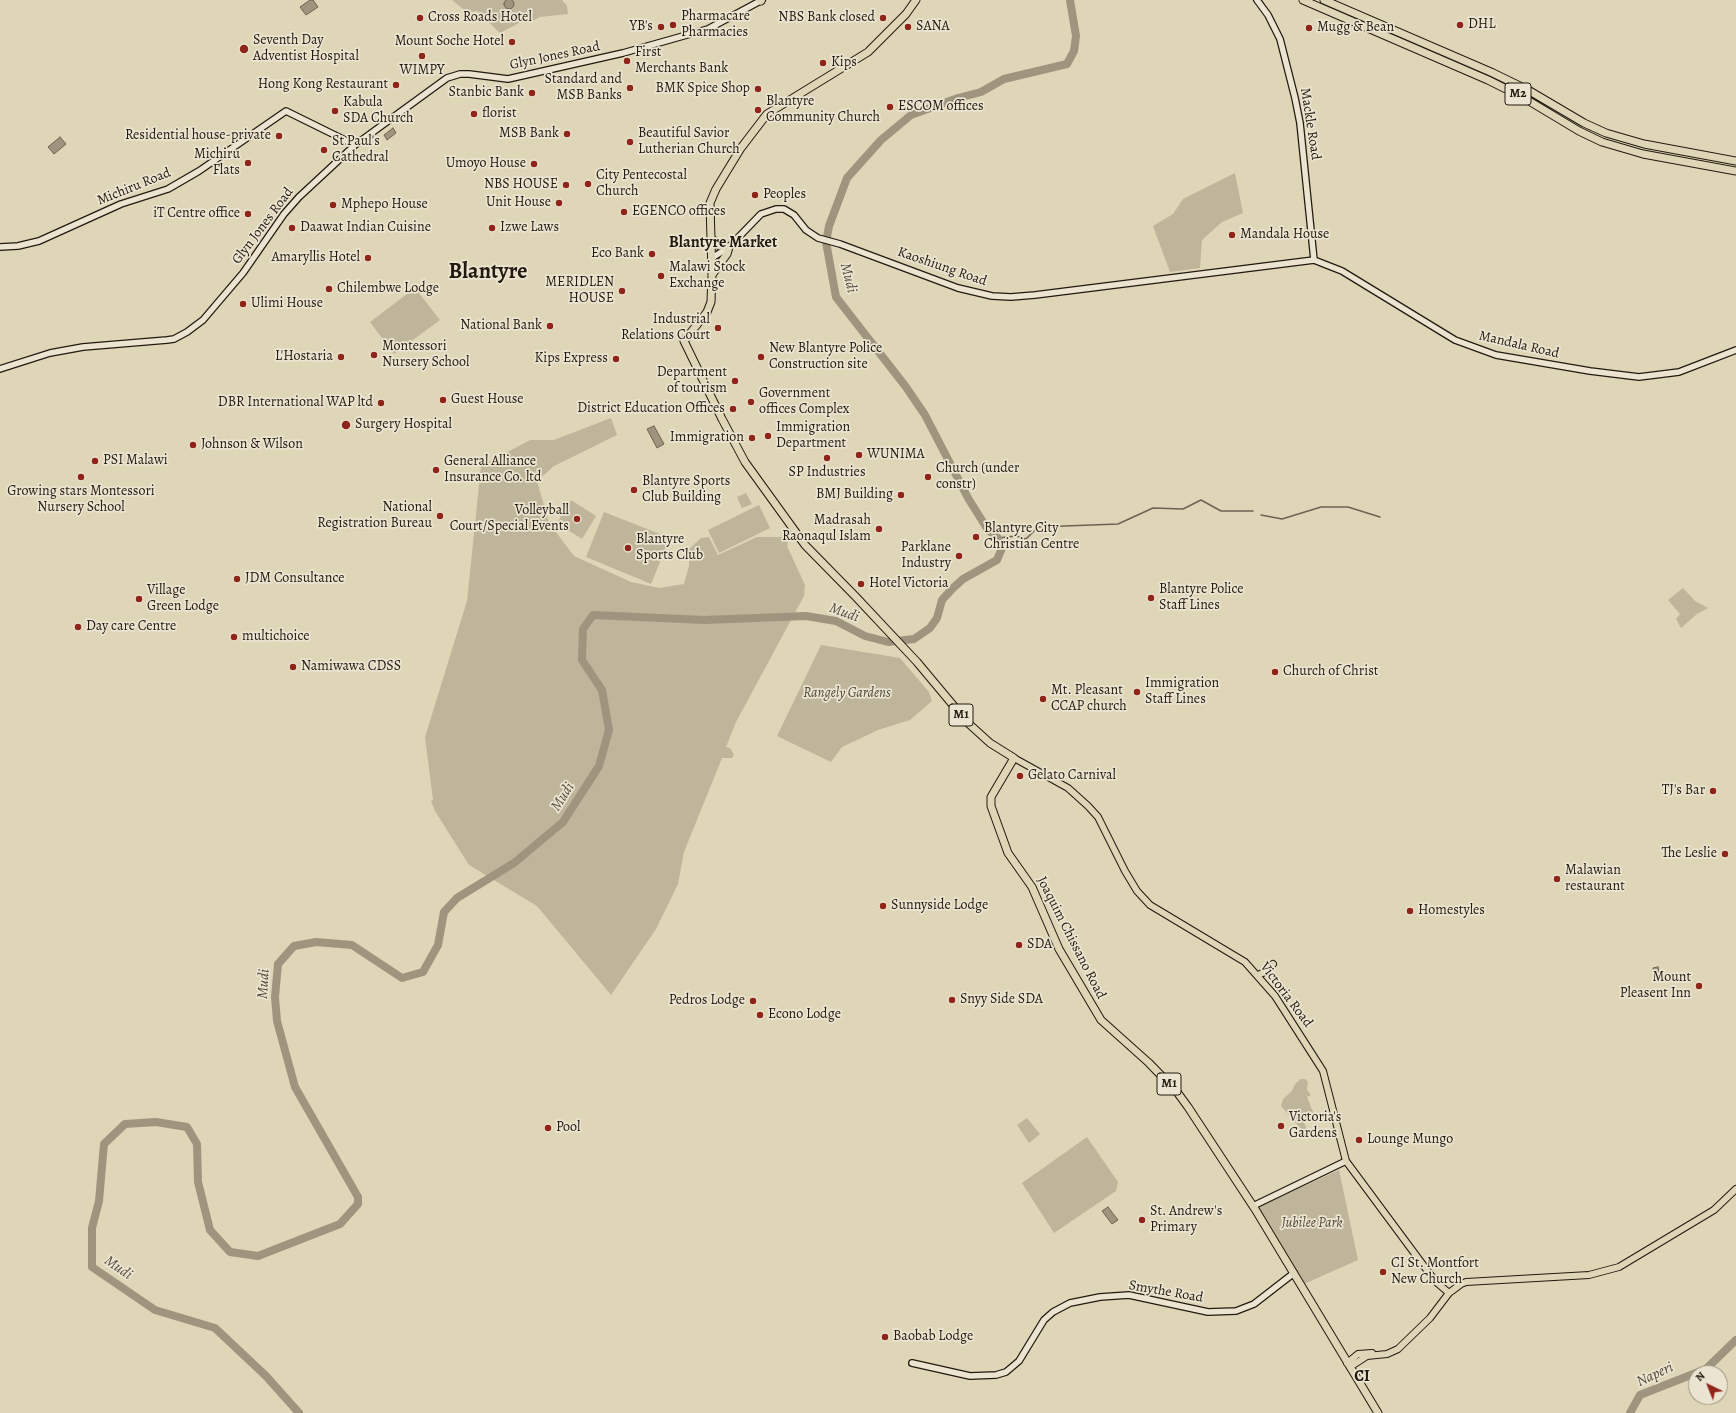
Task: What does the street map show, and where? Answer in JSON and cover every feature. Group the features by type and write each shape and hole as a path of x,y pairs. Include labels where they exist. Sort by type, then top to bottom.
{"highway":[{"name":"M1","path":"916,0 906,14 868,52 767,114 741,148 710,203 712,239 710,302 707,312 684,341 745,462 775,506 805,545 894,636 972,728 990,743 1014,758"},
{"name":"M2","path":"1303,0 1488,80 1524,98 1579,131 1602,142 1643,154 1736,171"},
{"name":"M2","path":"1324,0 1493,73 1528,90 1584,123 1606,133 1644,144 1736,161"},
{"path":"712,239 720,246 729,247 727,254 712,275"},
{"name":"Joaquim Chissano Road","path":"1014,758 991,797 991,806 1008,854 1032,887 1059,949 1098,1016 1110,1030 1149,1063 1177,1092 1218,1150 1378,1413"}],"main road":[{"name":"Victoria Road","path":"1014,758 1068,788 1088,806 1098,817 1125,871 1137,891 1150,905 1232,953 1245,962 1258,975 1275,996 1323,1071 1346,1161 1435,1281 1449,1293"},
{"path":"1258,975 1267,971 1273,964"},
{"path":"1349,1365 1358,1354 1365,1352 1380,1355 1392,1352 1407,1342 1430,1318 1455,1287 1466,1282 1589,1275 1619,1267 1714,1210 1736,1189"}],"street":[{"name":"Glyn Jones Road","path":"0,369 50,353 83,347 167,340 187,332 203,320 244,273 284,214 299,197 355,145 447,78 469,74 508,79 623,53 708,29 761,0"},
{"name":"Mackle Road","path":"1257,0 1268,15 1280,39 1295,98 1300,123 1314,260"},
{"name":"Michiru Road","path":"0,247 18,246 39,241 121,204 168,189 199,171 286,111 355,145"},
{"name":"Kaoshiung Road","path":"712,258 729,247 758,217 776,209 789,212 806,230 818,238 840,244 958,288 992,296 1011,297 1314,260"},
{"name":"Mandala Road","path":"1314,260 1342,271 1455,340 1502,356 1590,372 1639,377 1679,372 1736,350"},
{"path":"1253,1206 1346,1161"},
{"name":"Smythe Road","path":"912,1363 970,1376 996,1376 1006,1372 1019,1361 1044,1320 1053,1312 1070,1302 1100,1297 1129,1295 1208,1312 1236,1311 1254,1304 1294,1273"}],"green space":[{"path":"452,0 562,0 567,6 568,14 540,17 529,23 521,22 500,33 477,11 468,13"},
{"path":"1235,173 1243,213 1222,222 1202,240 1200,268 1170,272 1153,226 1173,214 1183,199"},
{"path":"415,288 440,320 394,354 370,322"},
{"name":"Blantyre Sports Club","path":"611,418 617,435 554,466 537,481 549,523 574,556 631,582 659,588 684,584 689,566 689,549 701,538 709,537 718,555 757,537 783,537 788,543 787,546 805,585 804,596 736,722 726,747 730,748 734,755 732,758 722,758 684,852 678,884 656,929 611,995 537,906 469,865 435,811 431,801 433,800 425,737 467,601 481,466 530,440 554,440"},
{"path":"746,493 752,504 742,508 737,497"},
{"name":"Volleyball Court/Special Events","path":"571,500 596,516 582,539 557,523"},
{"path":"759,505 770,528 719,553 708,530"},
{"name":"Blantyre Sports Club","path":"604,512 670,538 651,584 586,557"},
{"path":"1683,588 1695,601 1708,608 1697,614 1681,628 1676,619 1680,614 1668,600"},
{"name":"Rangely Gardens","path":"821,645 900,658 929,692 932,701 910,720 878,730 842,747 831,762 777,736"},
{"path":"1301,1079 1305,1079 1308,1082 1307,1090 1311,1095 1307,1097 1315,1117 1304,1122 1307,1130 1301,1129 1281,1106 1283,1099 1292,1091 1295,1084"},
{"path":"1027,1118 1040,1134 1029,1143 1017,1125"},
{"path":"1087,1137 1118,1182 1116,1191 1054,1233 1022,1183"},
{"name":"Jubilee Park","path":"1339,1170 1358,1260 1304,1284 1258,1207"}],"shaded area":[{"path":"509,-1 514,4 509,9 504,4"},
{"path":"310,0 313,0 318,7 306,15 300,7"},
{"path":"393,128 396,133 387,140 384,135"},
{"path":"60,137 66,144 54,154 48,147"},
{"path":"654,426 664,444 657,448 647,429"},
{"path":"1658,967 1660,978 1655,979 1653,968"},
{"path":"1108,1207 1118,1220 1112,1224 1102,1211"}],"waterway":[{"name":"Mudi","path":"299,1413 266,1376 215,1328 155,1310 92,1267 92,1228 99,1201 104,1144 125,1124 156,1122 187,1127 197,1144 198,1182 210,1230 230,1252 258,1256 340,1224 358,1204 358,1197 295,1087 277,1021 275,997 278,964 294,946 316,942 352,945 402,978 423,972 438,945 444,912 457,898 514,863 563,822 599,766 609,730 602,690 582,660 583,629 593,615 705,620 806,616 836,621 865,636 888,642 914,639 930,628 937,618 942,600 952,589 963,579 997,560 1002,548 998,538 988,530 968,498 925,415 906,387 836,297 826,242 829,226 847,178 881,140 911,115 958,98 981,92 1004,79 1067,64 1074,51 1076,36 1070,0"},
{"path":"998,538 1016,536 1026,539 1038,527 1118,524 1153,508 1183,509 1201,500 1221,511 1253,511"},
{"path":"1261,515 1282,519 1321,507 1348,507 1380,517"},
{"name":"Naperi","path":"1630,1413 1640,1395 1706,1369 1736,1340"}],"place":[{"name":"Cross Roads Hotel","path":"420,18"},
{"name":"NBS Bank closed","path":"883,18"},
{"name":"Pharmacare Pharmacies","path":"673,25"},
{"name":"DHL","path":"1460,25"},
{"name":"YB's","path":"661,27"},
{"name":"SANA","path":"908,27"},
{"name":"Mugg & Bean","path":"1309,28"},
{"name":"Mount Soche Hotel","path":"512,42"},
{"name":"Seventh Day Adventist Hospital","path":"244,49"},
{"name":"WIMPY","path":"422,56"},
{"name":"First Merchants Bank","path":"627,61"},
{"name":"Kips","path":"823,63"},
{"name":"Hong Kong Restaurant","path":"396,85"},
{"name":"Standard and MSB Banks","path":"630,88"},
{"name":"BMK Spice Shop","path":"758,89"},
{"name":"Stanbic Bank","path":"532,93"},
{"name":"ESCOM offices","path":"890,107"},
{"name":"Blantyre Community Church","path":"758,110"},
{"name":"Kabula SDA Church","path":"335,111"},
{"name":"florist","path":"474,114"},
{"name":"MSB Bank","path":"567,134"},
{"name":"Residential house-private","path":"279,136"},
{"name":"Beautiful Savior Lutherian Church","path":"630,142"},
{"name":"St Paul's Cathedral","path":"324,150"},
{"name":"Michiru Flats","path":"248,163"},
{"name":"Umoyo House","path":"534,164"},
{"name":"City Pentecostal Church","path":"588,184"},
{"name":"NBS HOUSE","path":"566,185"},
{"name":"Peoples","path":"755,195"},
{"name":"Unit House","path":"559,203"},
{"name":"Mphepo House","path":"333,205"},
{"name":"EGENCO offices","path":"624,212"},
{"name":"iT Centre office","path":"248,214"},
{"name":"Daawat Indian Cuisine","path":"292,228"},
{"name":"Izwe Laws","path":"492,228"},
{"name":"Mandala House","path":"1232,235"},
{"name":"Eco Bank","path":"652,254"},
{"name":"Amaryllis Hotel","path":"368,258"},
{"name":"Malawi Stock Exchange","path":"661,276"},
{"name":"Chilembwe Lodge","path":"329,289"},
{"name":"MERIDLEN HOUSE","path":"622,291"},
{"name":"Ulimi House","path":"243,304"},
{"name":"National Bank","path":"550,326"},
{"name":"Industrial Relations Court","path":"718,328"},
{"name":"Montessori Nursery School","path":"374,355"},
{"name":"L'Hostaria","path":"341,357"},
{"name":"New Blantyre Police Construction site","path":"761,357"},
{"name":"Kips Express","path":"616,359"},
{"name":"Department of tourism","path":"735,381"},
{"name":"Guest House","path":"443,400"},
{"name":"Government offices Complex","path":"751,402"},
{"name":"DBR International WAP ltd","path":"381,403"},
{"name":"District Education Offices","path":"733,409"},
{"name":"Surgery Hospital","path":"346,425"},
{"name":"Immigration Department","path":"768,436"},
{"name":"Immigration","path":"752,438"},
{"name":"Johnson & Wilson","path":"193,445"},
{"name":"WUNIMA","path":"859,455"},
{"name":"SP Industries","path":"827,458"},
{"name":"PSI Malawi","path":"95,461"},
{"name":"General Alliance Insurance Co. ltd","path":"436,470"},
{"name":"Growing stars Montessori Nursery School","path":"81,477"},
{"name":"Church (under constr)","path":"928,477"},
{"name":"Blantyre Sports Club Building","path":"634,490"},
{"name":"BMJ Building","path":"901,495"},
{"name":"National Registration Bureau","path":"440,516"},
{"name":"Volleyball Court/Special Events","path":"577,519"},
{"name":"Madrasah Raonaqul Islam","path":"879,529"},
{"name":"Blantyre City Christian Centre","path":"976,537"},
{"name":"Blantyre Sports Club","path":"628,548"},
{"name":"Parklane Industry","path":"959,556"},
{"name":"JDM Consultance","path":"237,579"},
{"name":"Hotel Victoria","path":"861,584"},
{"name":"Blantyre Police Staff Lines","path":"1151,598"},
{"name":"Village Green Lodge","path":"139,599"},
{"name":"Day care Centre","path":"78,627"},
{"name":"multichoice","path":"234,637"},
{"name":"Namiwawa CDSS","path":"293,667"},
{"name":"Church of Christ","path":"1275,672"},
{"name":"Immigration Staff Lines","path":"1137,692"},
{"name":"Mt. Pleasant CCAP church","path":"1043,699"},
{"name":"Gelato Carnival","path":"1020,776"},
{"name":"TJ's Bar","path":"1713,791"},
{"name":"The Leslie","path":"1725,854"},
{"name":"Malawian restaurant","path":"1557,879"},
{"name":"Sunnyside Lodge","path":"883,906"},
{"name":"Homestyles","path":"1410,911"},
{"name":"SDA","path":"1019,945"},
{"name":"Mount Pleasent Inn","path":"1699,986"},
{"name":"Snyy Side SDA","path":"952,1000"},
{"name":"Pedros Lodge","path":"753,1001"},
{"name":"Econo Lodge","path":"760,1015"},
{"name":"Victoria's Gardens","path":"1281,1126"},
{"name":"Pool","path":"548,1128"},
{"name":"Lounge Mungo","path":"1359,1140"},
{"name":"St. Andrew's Primary","path":"1142,1220"},
{"name":"CI St. Montfort New Church","path":"1383,1272"},
{"name":"Baobab Lodge","path":"885,1337"}],"district":[{"name":"Blantyre Market","path":"723,243"},
{"name":"Blantyre","path":"488,273"},
{"name":"CI","path":"1362,1377"}]}
